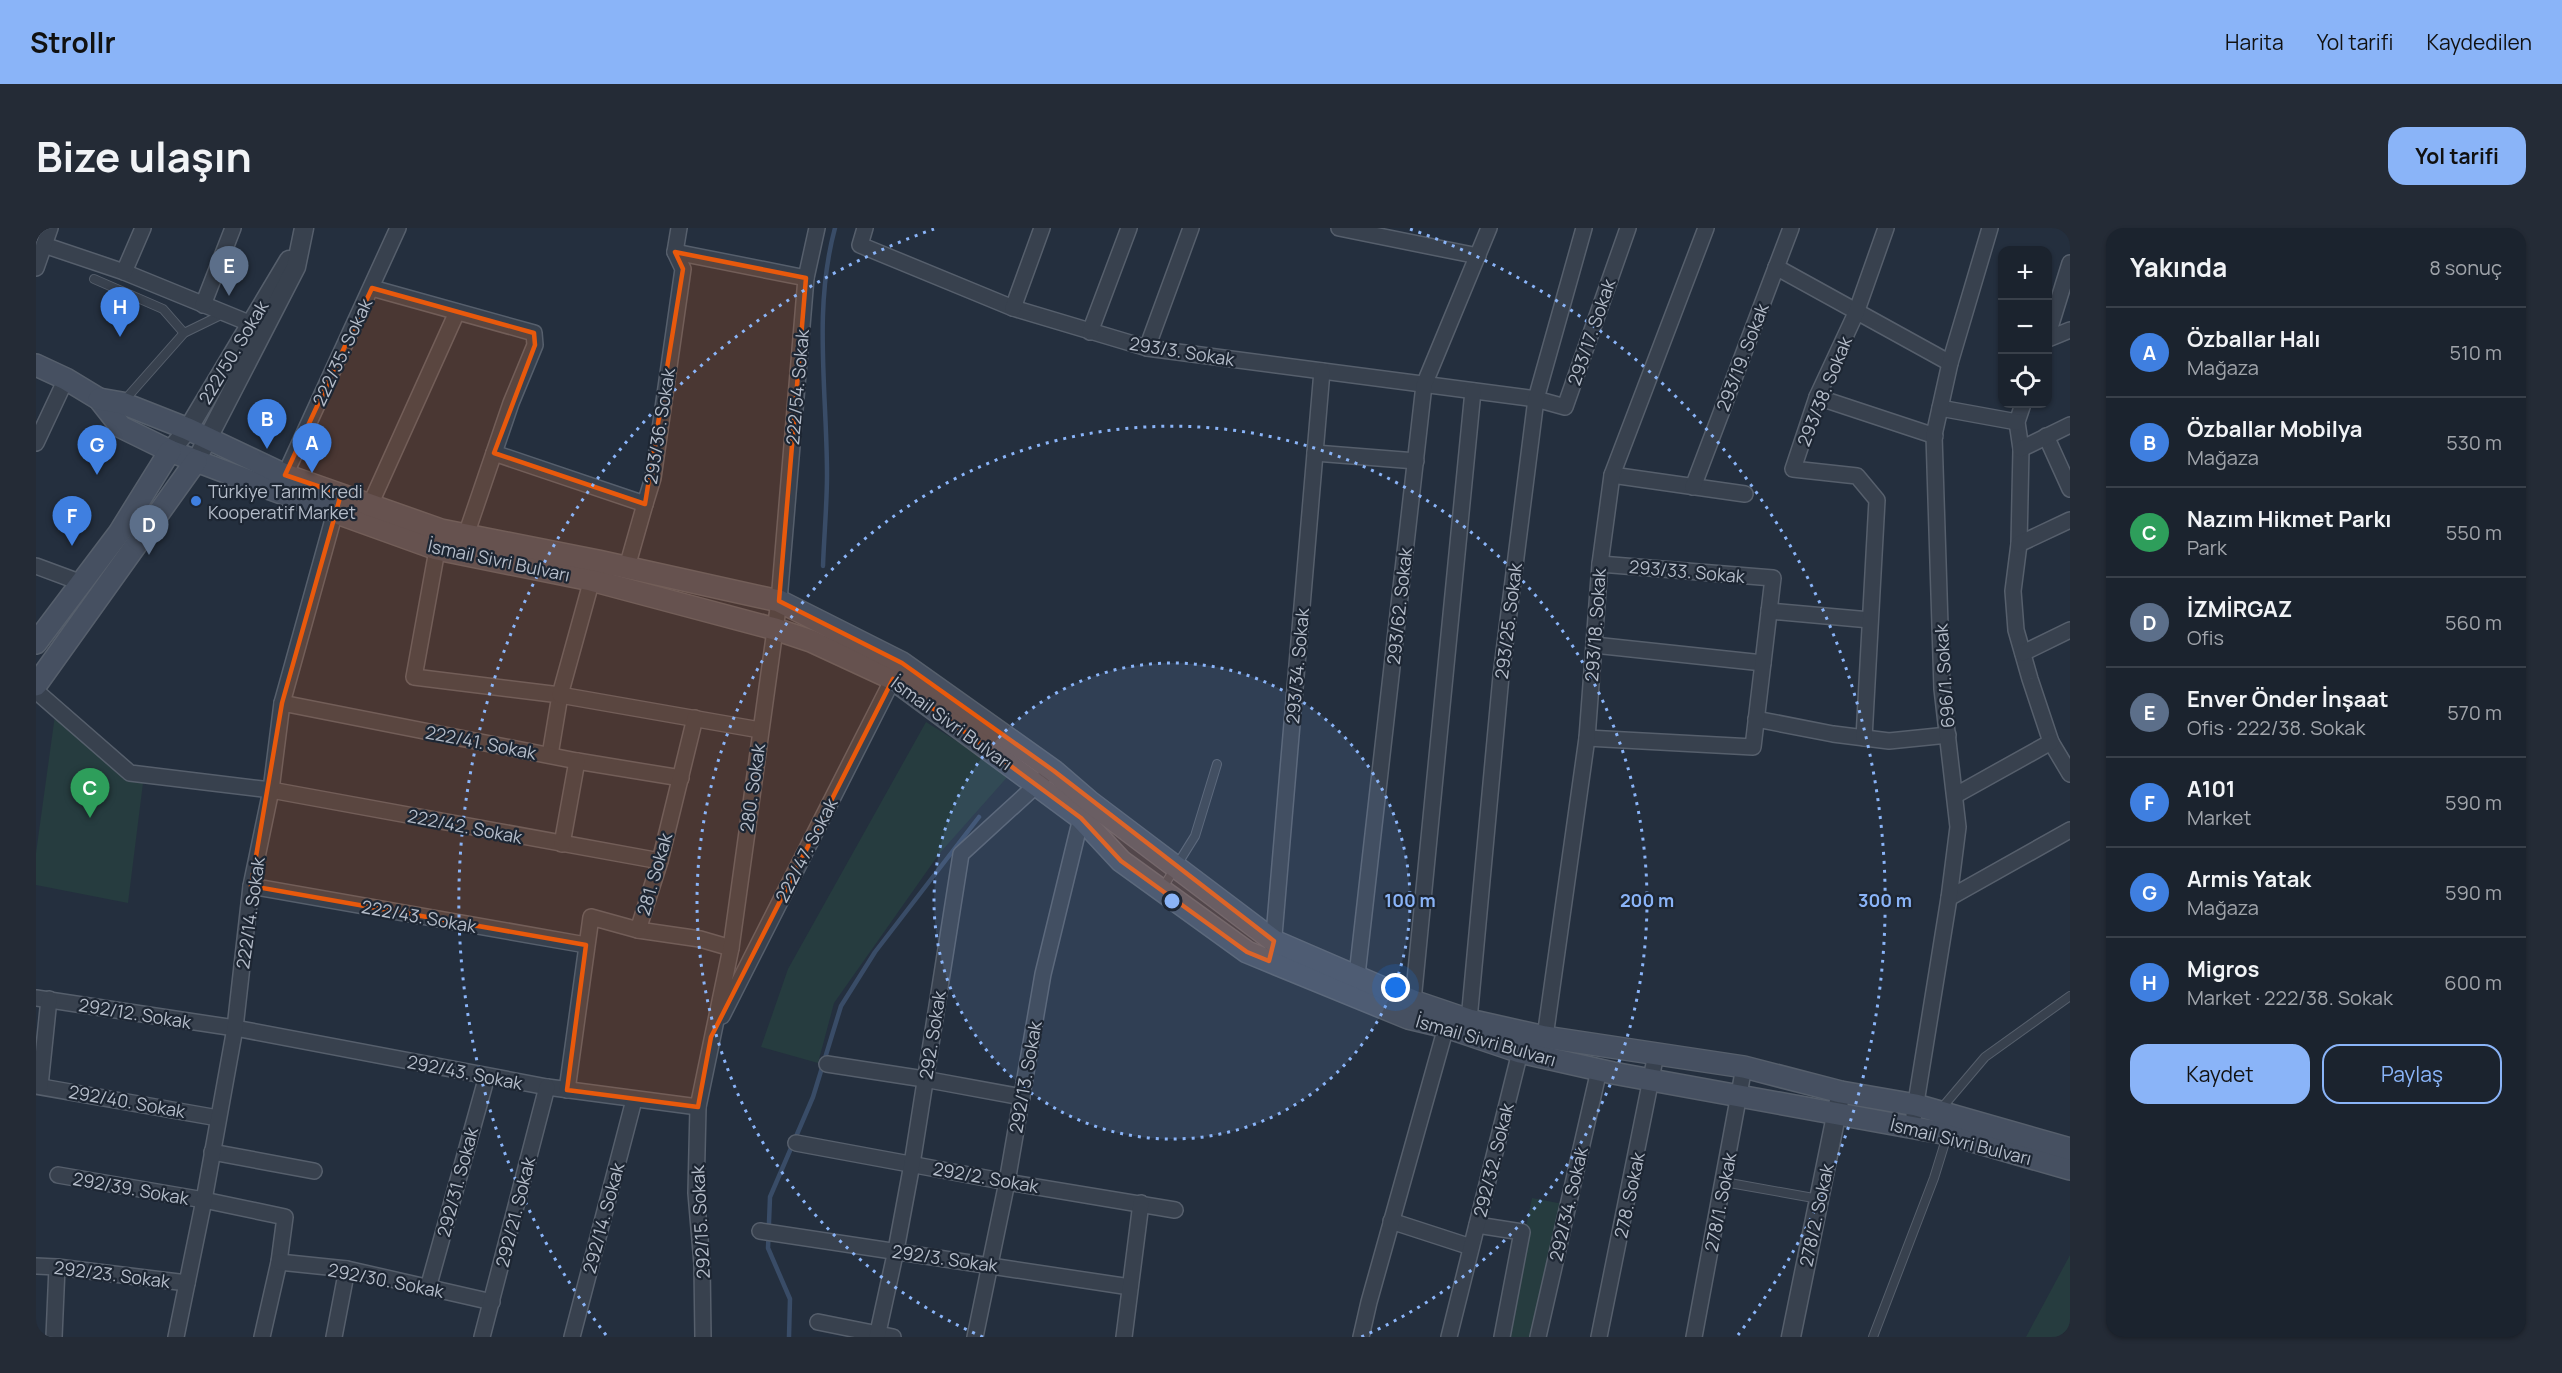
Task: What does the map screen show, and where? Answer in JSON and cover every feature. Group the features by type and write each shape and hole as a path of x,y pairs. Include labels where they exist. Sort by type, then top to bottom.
{"main road":[{"path":"36,365 66,379 99,399"},
{"name":"İsmail Sivri Bulvarı","path":"99,399 122,403 188,429 338,503 370,505 439,540 466,535 594,570 897,671 1081,818 1121,861 1247,952 1272,951"},
{"name":"İsmail Sivri Bulvarı","path":"99,399 121,427 170,451 196,461 338,503 439,540 594,570 627,567 779,601 897,671 1054,771 1090,802 1175,867 1272,951 1355,986 1408,1018 1446,1027 1520,1052 1599,1070 1948,1134 2070,1169"},
{"path":"36,643 119,533 170,451"},
{"path":"36,685 196,461"},
{"name":"İsmail Sivri Bulvarı","path":"1355,986 1413,1001 1468,1020 1545,1037 1744,1067 1841,1092 1916,1105 2070,1149"}],"street":[{"path":"36,268 50,228"},
{"path":"124,272 143,228"},
{"path":"203,305 233,228"},
{"name":"222/50. Sokak","path":"196,461 296,267 304,228"},
{"name":"222/35. Sokak","path":"285,475 398,228"},
{"name":"293/36. Sokak","path":"494,453 645,504 653,478 683,269 675,252 679,228"},
{"name":"222/54. Sokak","path":"775,629 806,278 817,228"},
{"name":"293/3. Sokak","path":"865,228 860,245 1013,308 1147,348 1536,399"},
{"path":"1013,308 1042,228"},
{"path":"1090,332 1129,228"},
{"path":"1147,348 1191,228"},
{"path":"1339,228 1478,256"},
{"name":"293/62. Sokak","path":"1355,986 1424,385 1489,228"},
{"name":"293/25. Sokak","path":"1468,1020 1501,676 1536,399 1584,228"},
{"name":"293/17. Sokak","path":"1536,399 1565,407 1628,228"},
{"name":"293/18. Sokak","path":"1545,1037 1587,738 1600,564 1612,475 1706,228"},
{"name":"293/19. Sokak","path":"1693,487 1791,228"},
{"name":"293/38. Sokak","path":"1870,620 1876,500 1857,476 1793,469 1817,397 1856,313 1886,228"},
{"name":"696/1. Sokak","path":"1912,1127 1949,898 1958,827 1942,689 1935,436 1950,363 1990,228"},
{"path":"44,245 124,272 249,323"},
{"path":"675,252 806,278"},
{"name":"222/50. Sokak","path":"170,451 188,429 286,262 298,254"},
{"path":"2052,321 2070,263"},
{"path":"1776,267 1950,363"},
{"path":"372,288 534,333 536,338 466,535"},
{"path":"370,505 457,312"},
{"path":"2052,337 2070,330"},
{"name":"293/34. Sokak","path":"1272,951 1322,371"},
{"path":"36,443 66,379"},
{"path":"1413,1001 1473,391"},
{"path":"1817,397 1935,436"},
{"path":"1940,408 2017,422"},
{"path":"2022,408 2017,422 2021,449 2019,544 2013,591 2016,630 2051,742 2070,774"},
{"path":"2021,449 2070,425"},
{"path":"2046,436 2070,489"},
{"path":"1315,453 1416,461"},
{"path":"1612,475 1745,494"},
{"name":"222/14. Sokak","path":"176,1337 204,1200 234,1028 251,886 271,790 282,703 338,503"},
{"path":"627,567 645,504"},
{"path":"2019,544 2070,520"},
{"path":"439,540 414,677 560,695 760,730"},
{"name":"293/33. Sokak","path":"1600,564 1773,578 1769,611"},
{"path":"36,566 82,583"},
{"path":"549,755 560,695 594,570"},
{"path":"1587,738 1752,747 1769,611 1870,620 1864,738"},
{"name":"280. Sokak","path":"698,1107 731,948 775,629"},
{"path":"2023,653 2070,630"},
{"path":"1594,645 1763,663"},
{"name":"222/47. Sokak","path":"711,1037 897,671"},
{"name":"222/42. Sokak","path":"36,691 130,773 271,790 660,861"},
{"name":"222/41. Sokak","path":"282,703 681,778"},
{"name":"281. Sokak","path":"586,945 591,917 638,930 660,861 695,718"},
{"path":"1756,719 1889,741 1948,735"},
{"path":"1956,795 2051,742"},
{"path":"562,844 577,760"},
{"name":"292. Sokak","path":"877,1336 912,1164 961,854 1054,771"},
{"name":"292/13. Sokak","path":"975,1337 1007,1182 1043,974 1081,818"},
{"path":"1949,898 2070,830"},
{"name":"222/43. Sokak","path":"251,886 586,945"},
{"path":"638,930 700,939 731,948"},
{"path":"567,1090 586,945"},
{"path":"38,1086 42,999"},
{"name":"292/12. Sokak","path":"42,999 234,1028"},
{"path":"1361,1337 1446,1027"},
{"name":"292/43. Sokak","path":"234,1028 547,1087 698,1107"},
{"name":"292/32. Sokak","path":"1503,1337 1522,1232 1477,1225 1520,1052"},
{"name":"278. Sokak","path":"1599,1337 1653,1080 1656,1054"},
{"path":"826,1064 1022,1097"},
{"name":"278/1. Sokak","path":"1694,1337 1744,1067"},
{"name":"292/34. Sokak","path":"1538,1337 1599,1070"},
{"name":"292/31. Sokak","path":"428,1288 487,1076"},
{"name":"292/40. Sokak","path":"38,1086 218,1118"},
{"name":"292/21. Sokak","path":"482,1337 547,1087"},
{"name":"278/2. Sokak","path":"1791,1337 1841,1092"},
{"name":"292/14. Sokak","path":"572,1337 634,1100"},
{"name":"292/15. Sokak","path":"698,1107 696,1193 702,1264 703,1337"},
{"name":"292/2. Sokak","path":"796,1143 1175,1210"},
{"path":"212,1152 314,1171"},
{"name":"292/39. Sokak","path":"58,1175 204,1200 285,1217 279,1262"},
{"path":"1124,1337 1142,1203"},
{"path":"1391,1221 1471,1247"},
{"path":"1449,1337 1477,1225"},
{"name":"292/3. Sokak","path":"760,1231 1130,1287"},
{"path":"262,1337 279,1262"},
{"name":"292/30. Sokak","path":"279,1262 347,1269 492,1302"},
{"name":"292/23. Sokak","path":"36,1266 187,1283"},
{"path":"54,1337 57,1267"},
{"path":"334,1337 347,1269"},
{"path":"818,1322 877,1336 893,1337"}],"lane":[{"path":"94,279 164,309 184,333"},
{"path":"122,403 184,333 224,314"},
{"path":"1161,890 1195,836 1217,764"},
{"path":"1939,1111 1985,1058 2070,996"},
{"path":"1873,1337 1934,1178 1948,1134"},
{"path":"1724,1182 1819,1199"}],"highlighted area":[{"path":"675,252 806,278 779,601 902,663 1054,771 1274,941 1269,961 1247,952 1121,861 1081,818 893,679 711,1037 698,1107 567,1090 586,945 251,886 282,703 341,494 285,475 372,288 534,333 535,345 494,453 645,504 683,269"}],"green space":[{"path":"55,715 143,783 128,903 36,885 36,853"},
{"path":"926,722 1010,774 939,854 834,1003 818,1063 761,1047 788,969"},
{"path":"1532,1198 1563,1204 1536,1337 1503,1337"},
{"path":"2070,1255 2070,1337 2026,1337"}],"waterway":[{"path":"823,566 827,498 823,351 824,289 835,228"},
{"path":"789,1337 790,1299 768,1248 770,1197 813,1097 841,1006 875,952 979,817"}],"place":[{"name":"Enver Önder İnşaat","path":"229,296"},
{"name":"Migros","path":"120,337"},
{"name":"Özballar Mobilya","path":"267,449"},
{"name":"Özballar Halı","path":"312,473"},
{"name":"Armis Yatak","path":"97,475"},
{"name":"Türkiye Tarım Kredi Kooperatif Market","path":"196,501"},
{"name":"A101","path":"72,546"},
{"name":"İZMİRGAZ","path":"149,555"},
{"name":"Nazım Hikmet Parkı","path":"90,818"}]}
